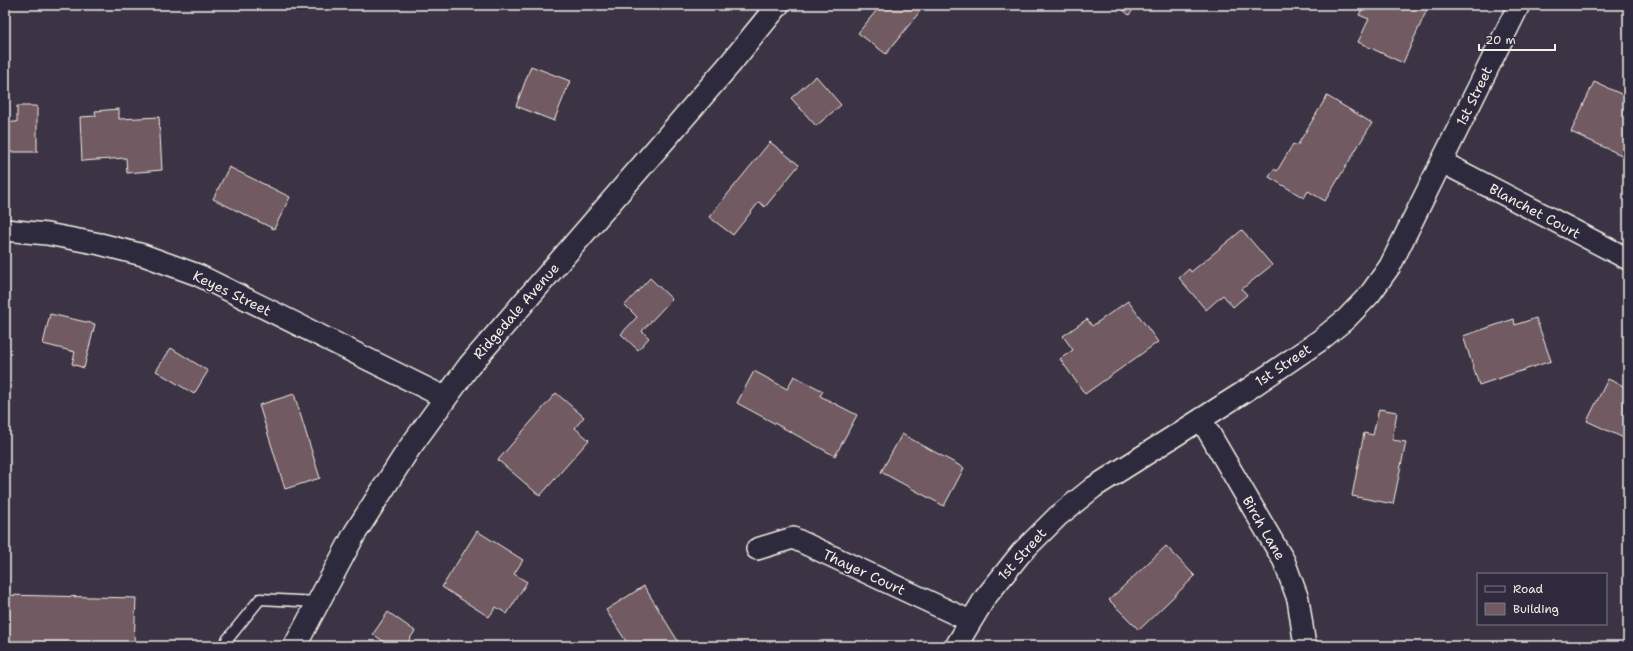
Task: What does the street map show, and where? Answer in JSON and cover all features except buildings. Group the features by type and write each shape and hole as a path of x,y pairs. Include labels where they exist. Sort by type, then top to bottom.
{"main road":[{"name":"Ridgedale Avenue","path":"295,646 355,533 408,450 469,366 725,70 771,9"}],"street":[{"name":"1st Street","path":"956,646 984,598 1021,553 1058,516 1094,487 1201,419 1319,341 1346,319 1370,294 1390,266 1519,5"},
{"name":"Blanchet Court","path":"1442,162 1628,259"},
{"name":"Keyes Street","path":"5,230 48,234 100,244 143,255 198,275 446,398"},
{"name":"Birch Lane","path":"1201,419 1284,561 1298,599 1305,646"},
{"name":"Thayer Court","path":"757,549 793,538 970,621"}],"lane":[{"path":"224,646 227,640 260,599 318,602"}]}
